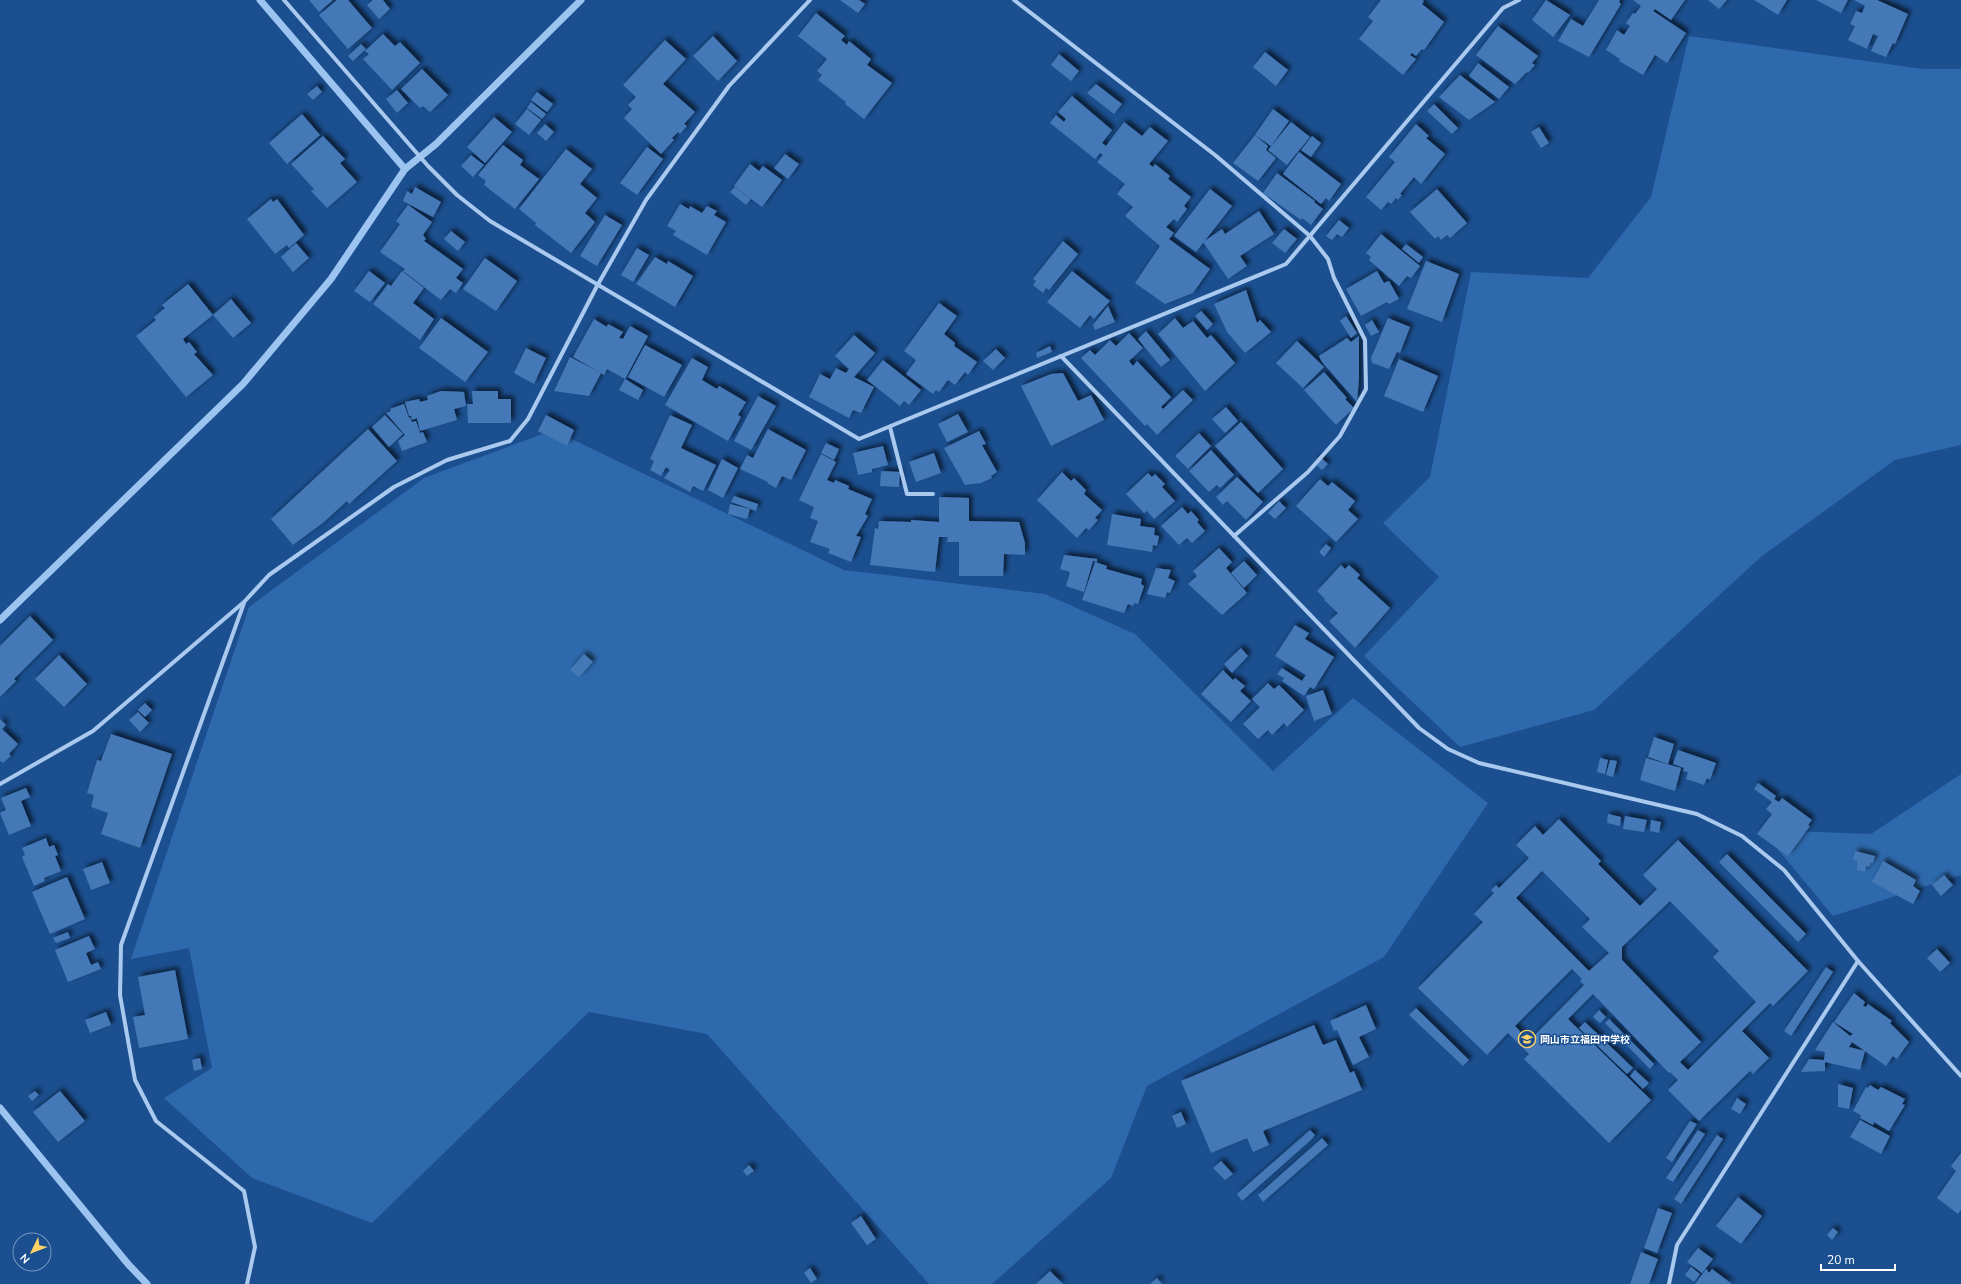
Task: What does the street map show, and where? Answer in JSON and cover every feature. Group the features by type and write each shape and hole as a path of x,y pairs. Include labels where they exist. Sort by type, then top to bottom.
{"street":[{"path":"284,0 428,166 458,195 490,221 597,286 859,439 1286,264 1504,8 1519,0"},
{"path":"0,784 93,730 244,602 269,576 394,487 447,460 510,441 528,419 597,286 646,200 729,86 810,0"},
{"path":"1014,0 1215,155 1310,236 1328,259 1334,278 1365,340 1366,389 1340,436 1308,472 1234,536"},
{"path":"1061,356 1419,728 1448,749 1478,763 1697,814 1742,836 1784,870 1858,961 1961,1076"},
{"path":"890,427 907,494 933,494"},
{"path":"244,602 121,946 120,995 135,1080 156,1121 244,1191 255,1247 247,1284"},
{"path":"1669,1284 1677,1245 1858,961"}],"shaded area":[{"path":"1689,36 1923,69 1961,69 1961,445 1895,460 1762,556 1594,710 1460,747 1364,656 1439,577 1383,523 1430,477 1471,272 1588,278 1651,197"},
{"path":"553,430 844,570 1045,594 1135,634 1273,771 1353,698 1488,803 1384,957 1147,1086 1111,1178 992,1284 929,1284 707,1034 589,1012 372,1223 252,1178 164,1098 212,1068 189,948 131,959 249,607 424,478"},
{"path":"1961,774 1961,875 1833,916 1762,830 1871,834"}],"building":[{"path":"309,0 333,0 319,12"},
{"path":"337,0 348,0 372,28 348,49 319,15"},
{"path":"373,0 383,0 390,9 379,19 367,5"},
{"path":"840,0 859,0 865,4 858,13"},
{"path":"1381,0 1422,0 1424,1 1422,4 1444,22 1424,50 1422,49 1416,56 1412,53 1410,55 1416,59 1403,75 1359,39 1373,21 1368,17"},
{"path":"1546,0 1570,15 1553,37 1532,20"},
{"path":"1599,0 1620,0 1619,2 1621,4 1589,57 1558,41 1571,19 1583,26"},
{"path":"1633,0 1685,0 1671,20 1655,9 1653,11 1686,33 1667,63 1655,55 1643,75 1619,61 1620,59 1606,50 1617,30 1624,35 1630,26 1626,23 1633,13 1635,14 1641,6"},
{"path":"1708,0 1727,0 1719,9"},
{"path":"1754,0 1787,0 1778,15"},
{"path":"1816,0 1848,0 1841,13"},
{"path":"1854,0 1877,0 1908,14 1895,44 1893,43 1886,57 1871,51 1878,36 1873,34 1867,49 1848,40 1855,26 1850,24 1856,11 1862,13 1865,6"},
{"path":"816,13 845,36 841,40 847,45 849,41 871,59 867,65 892,83 864,119 845,104 846,102 818,80 822,75 817,71 827,59 798,36"},
{"path":"1498,26 1538,56 1532,63 1535,65 1515,84 1476,55"},
{"path":"383,34 395,46 400,42 420,63 392,90 363,59 369,54 365,51"},
{"path":"713,36 737,61 718,81 693,56"},
{"path":"665,40 686,59 663,84 695,112 684,124 687,126 680,134 678,132 672,138 674,140 661,154 624,118 632,109 628,105 636,97 623,85"},
{"path":"361,44 366,49 353,61 348,56"},
{"path":"1265,52 1288,70 1276,86 1253,67"},
{"path":"1059,54 1079,71 1071,81 1051,65"},
{"path":"1478,63 1509,87 1499,99 1469,76"},
{"path":"422,69 448,95 430,112 423,106 420,108 401,89"},
{"path":"1460,75 1495,102 1469,120 1439,97"},
{"path":"1096,84 1122,104 1114,114 1087,93"},
{"path":"317,86 322,92 313,100 307,94"},
{"path":"397,90 408,103 397,113 386,99"},
{"path":"537,92 553,104 547,112 531,100"},
{"path":"1072,96 1112,130 1102,143 1106,146 1124,122 1142,136 1150,127 1168,141 1149,164 1153,167 1155,164 1170,176 1168,179 1191,197 1184,206 1187,209 1177,222 1174,219 1166,227 1174,233 1169,239 1210,269 1193,293 1165,304 1135,283 1160,246 1125,216 1133,207 1117,194 1125,184 1097,162 1103,155 1100,153 1095,159 1050,123 1056,115 1064,122 1066,119 1058,112"},
{"path":"531,102 546,114 542,119 527,108"},
{"path":"1434,104 1458,128 1452,134 1427,111"},
{"path":"527,109 541,120 529,135 515,124"},
{"path":"1273,109 1289,121 1271,146 1255,135"},
{"path":"302,114 320,135 287,164 269,143"},
{"path":"494,117 512,132 485,163 467,147"},
{"path":"1291,122 1310,137 1287,165 1268,150"},
{"path":"545,124 554,132 546,141 537,133"},
{"path":"1416,124 1429,136 1426,138 1445,154 1421,184 1414,177 1400,194 1402,195 1398,200 1396,198 1391,204 1388,202 1381,210 1366,197 1395,162 1389,157"},
{"path":"1539,127 1549,143 1541,148 1531,132"},
{"path":"1255,135 1268,146 1266,150 1276,158 1258,181 1233,163"},
{"path":"323,136 345,159 340,163 357,182 327,208 311,191 314,189 291,164"},
{"path":"1312,136 1321,143 1311,157 1301,150"},
{"path":"503,145 523,160 520,165 539,179 515,209 484,185 486,181 478,175"},
{"path":"647,147 663,159 637,195 620,183"},
{"path":"566,149 592,169 580,184 597,198 585,213 595,222 571,253 535,225 536,223 519,209"},
{"path":"1299,152 1341,184 1329,201 1326,198 1321,204 1283,174"},
{"path":"785,154 799,164 788,179 774,168"},
{"path":"471,155 484,165 473,177 461,166"},
{"path":"750,164 759,171 763,166 782,180 762,207 734,186"},
{"path":"1277,173 1315,201 1314,202 1323,209 1311,225 1302,218 1301,220 1263,193"},
{"path":"415,187 441,202 433,217 403,201 407,191 412,194"},
{"path":"735,187 751,199 746,205 730,192"},
{"path":"1210,189 1232,206 1196,252 1174,236"},
{"path":"1437,189 1467,223 1450,238 1447,235 1441,240 1438,236 1435,239 1410,212"},
{"path":"271,199 273,202 277,199 304,235 289,248 287,245 275,254 247,219"},
{"path":"680,204 689,209 690,206 702,213 707,206 717,211 714,215 726,222 707,255 673,235 676,231 667,226"},
{"path":"408,205 432,222 423,235 426,239 424,241 463,269 456,278 463,283 456,293 450,289 441,300 403,271 405,269 380,252 400,224 396,221"},
{"path":"1259,211 1274,234 1240,256 1247,266 1228,279 1203,242 1222,229 1225,234"},
{"path":"605,215 622,225 597,266 580,256"},
{"path":"1339,220 1349,228 1342,237 1337,234 1332,240 1326,236"},
{"path":"1284,229 1297,239 1285,253 1272,243"},
{"path":"451,231 465,242 458,251 444,239"},
{"path":"1381,234 1420,266 1411,278 1407,276 1399,286 1369,260 1371,257 1366,253"},
{"path":"1063,241 1078,254 1049,290 1046,288 1043,293 1033,285 1036,281 1033,279"},
{"path":"296,243 309,258 293,272 281,257"},
{"path":"1406,244 1423,257 1419,263 1402,249"},
{"path":"637,248 649,255 633,282 621,275"},
{"path":"655,257 667,264 668,261 693,276 675,307 636,284"},
{"path":"485,258 517,281 496,311 463,289"},
{"path":"1426,261 1459,274 1442,322 1407,309"},
{"path":"369,271 385,283 370,302 354,291"},
{"path":"402,271 424,288 413,303 434,319 420,340 373,304 388,284 391,286"},
{"path":"1072,271 1110,301 1094,319 1090,315 1080,328 1047,302"},
{"path":"1377,271 1384,283 1389,281 1399,299 1389,304 1387,302 1361,316 1346,289"},
{"path":"188,284 213,315 183,339 186,344 189,342 197,352 194,354 213,375 186,397 136,336 156,320 154,317 165,308 162,305"},
{"path":"1246,290 1257,323 1260,320 1271,332 1245,353 1227,332 1214,304"},
{"path":"231,299 251,323 233,338 213,315"},
{"path":"939,303 957,316 944,334 955,343 954,346 977,362 968,375 965,372 955,385 948,380 939,392 936,390 933,394 906,374 916,360 904,351"},
{"path":"1108,306 1115,322 1095,330 1093,325"},
{"path":"1201,311 1213,324 1207,330 1195,316"},
{"path":"1346,316 1357,333 1351,338 1340,321"},
{"path":"441,318 488,352 465,382 419,348"},
{"path":"1175,318 1183,328 1193,321 1207,338 1211,335 1235,363 1205,391 1158,334"},
{"path":"1388,318 1410,327 1400,353 1397,352 1389,369 1372,363 1371,358"},
{"path":"594,319 607,327 608,324 623,332 619,338 623,339 630,326 648,336 625,379 607,369 604,375 573,357"},
{"path":"1372,320 1379,332 1371,336 1365,325"},
{"path":"1146,331 1170,360 1161,367 1138,339"},
{"path":"1129,333 1143,348 1129,361 1133,366 1137,361 1171,397 1161,407 1163,409 1183,390 1193,400 1157,435 1147,424 1145,426 1081,358 1090,350 1095,355 1110,340 1116,346"},
{"path":"854,335 875,353 854,377 874,387 861,413 853,410 849,418 809,397 820,374 830,379 836,368 846,373 849,369 835,356"},
{"path":"1359,336 1359,379 1357,402 1322,362 1319,356 1347,338 1351,342"},
{"path":"1297,341 1324,367 1303,388 1276,363"},
{"path":"645,345 682,365 664,397 628,377"},
{"path":"1050,346 1052,352 1037,358 1036,353"},
{"path":"526,348 546,358 534,384 514,373"},
{"path":"996,349 1005,358 993,370 983,361"},
{"path":"570,357 601,373 589,396 554,391"},
{"path":"692,358 708,367 702,380 717,389 719,386 746,402 738,415 741,417 728,441 665,405"},
{"path":"1399,359 1438,376 1423,412 1384,396"},
{"path":"883,360 921,390 909,405 904,401 900,406 867,380"},
{"path":"1324,372 1354,408 1336,425 1304,390"},
{"path":"1063,373 1078,401 1091,395 1104,420 1051,446 1021,386 1051,374"},
{"path":"625,379 643,390 638,400 619,390"},
{"path":"441,391 464,392 466,406 454,409 457,420 420,431 417,418 412,420 411,416 409,416 405,402 419,399 420,402 428,400 427,396"},
{"path":"472,391 498,391 498,399 511,399 511,423 468,423 467,404 473,404"},
{"path":"758,396 776,406 751,450 734,441"},
{"path":"404,404 409,418 410,417 412,422 416,421 420,433 423,432 427,442 402,451 398,441 405,435 386,413 391,411 390,409"},
{"path":"1226,407 1238,421 1225,433 1212,419"},
{"path":"958,414 968,432 947,442 938,424"},
{"path":"385,415 403,434 389,447 372,427"},
{"path":"546,415 574,430 567,446 538,431"},
{"path":"670,415 692,425 681,448 716,465 703,491 693,486 690,492 664,478 670,470 666,467 661,476 650,470 654,461 650,459"},
{"path":"1241,422 1283,469 1258,493 1215,446"},
{"path":"368,429 397,461 349,504 347,501 324,522 293,545 271,519"},
{"path":"768,429 806,450 791,480 782,476 776,488 767,483 768,482 740,469 747,455 753,458"},
{"path":"979,431 986,444 982,445 997,472 991,476 992,478 981,483 965,485 944,448"},
{"path":"1199,433 1211,446 1188,469 1175,456"},
{"path":"826,443 839,449 834,460 821,453"},
{"path":"883,446 888,465 872,469 872,472 858,475 853,453"},
{"path":"1211,450 1234,475 1220,488 1217,485 1209,492 1189,471"},
{"path":"934,453 941,473 916,482 909,462"},
{"path":"821,454 836,462 827,480 834,483 835,480 849,486 848,489 872,499 865,514 868,516 856,536 861,537 851,562 828,553 830,549 810,542 818,521 810,518 814,507 799,500"},
{"path":"1320,457 1328,464 1322,470 1314,463"},
{"path":"722,459 738,468 723,498 708,490"},
{"path":"881,471 900,472 899,487 880,486"},
{"path":"1062,472 1071,481 1074,478 1086,490 1084,494 1102,510 1095,518 1098,520 1089,530 1086,528 1077,538 1037,500"},
{"path":"1148,473 1152,477 1155,474 1165,484 1162,487 1175,501 1154,519 1147,511 1144,513 1126,494"},
{"path":"1237,477 1263,502 1246,520 1227,501 1223,505 1216,497"},
{"path":"1320,479 1328,486 1332,482 1355,501 1348,510 1358,519 1336,542 1296,506"},
{"path":"734,496 758,504 756,511 731,502"},
{"path":"939,497 969,498 969,521 1019,522 1025,543 1025,555 1004,554 1003,576 959,576 959,542 947,542 948,537 939,537 935,572 870,565 875,528 878,529 879,521 911,522 911,520 939,522"},
{"path":"1279,501 1286,508 1275,519 1268,513"},
{"path":"730,504 750,509 747,519 728,514"},
{"path":"1182,507 1188,514 1191,511 1199,520 1197,522 1205,531 1192,543 1187,538 1179,545 1161,526"},
{"path":"1112,514 1141,519 1140,526 1155,528 1154,535 1159,536 1157,546 1153,545 1152,552 1107,545"},
{"path":"1326,544 1331,548 1324,557 1319,552"},
{"path":"1219,548 1232,562 1226,568 1247,593 1222,615 1188,584 1197,576 1193,571"},
{"path":"1064,555 1097,559 1097,562 1090,560 1093,561 1084,592 1066,586 1070,572 1060,569"},
{"path":"1244,561 1257,575 1244,588 1231,573"},
{"path":"1095,562 1107,566 1106,569 1142,579 1141,584 1144,586 1138,604 1134,603 1133,606 1128,604 1124,613 1082,600"},
{"path":"1341,565 1345,569 1349,565 1360,575 1357,578 1390,608 1355,648 1329,621 1338,613 1317,591"},
{"path":"1156,568 1171,570 1168,578 1175,581 1170,593 1167,592 1165,598 1147,594"},
{"path":"30,616 53,640 14,679 16,681 0,697 0,646"},
{"path":"1295,625 1309,633 1305,639 1334,657 1314,689 1310,687 1304,696 1282,681 1284,678 1277,674 1282,668 1302,681 1306,675 1275,656"},
{"path":"1241,648 1248,656 1232,673 1224,664"},
{"path":"584,654 593,662 579,677 570,670"},
{"path":"59,655 87,684 64,707 35,679"},
{"path":"1223,670 1233,680 1235,678 1245,686 1240,691 1251,701 1231,722 1201,694"},
{"path":"1268,683 1274,689 1279,685 1304,710 1287,727 1284,723 1272,735 1268,730 1258,739 1243,724 1260,707 1252,699"},
{"path":"1323,690 1332,714 1314,721 1306,696"},
{"path":"145,703 152,710 145,717 138,710"},
{"path":"138,712 149,723 140,732 129,720"},
{"path":"0,719 6,725 2,729 18,744 9,754 11,756 3,763 1,761 0,762"},
{"path":"111,734 172,754 140,848 101,834 108,813 91,807 94,795 87,793 97,760 101,761"},
{"path":"1654,737 1674,744 1668,764 1648,757"},
{"path":"1678,750 1716,763 1710,780 1707,778 1704,785 1686,779 1688,772 1683,771 1684,768 1673,764"},
{"path":"1600,758 1608,760 1605,774 1597,772"},
{"path":"1646,758 1681,768 1675,791 1640,780"},
{"path":"1610,760 1617,761 1613,777 1606,775"},
{"path":"1758,783 1776,796 1774,799 1779,802 1782,798 1812,820 1808,825 1810,826 1788,856 1757,834 1772,814 1766,809 1772,802 1754,789"},
{"path":"26,788 30,797 21,801 31,826 9,835 0,813 6,810 1,798"},
{"path":"1608,814 1621,817 1620,826 1607,823"},
{"path":"1625,816 1647,820 1644,832 1623,829"},
{"path":"1559,819 1601,861 1598,864 1640,906 1657,889 1643,875 1678,840 1808,971 1773,1006 1770,1003 1742,1031 1769,1058 1753,1074 1750,1071 1699,1121 1668,1090 1678,1080 1670,1072 1669,1073 1593,994 1568,1019 1651,1100 1609,1143 1524,1059 1529,1054 1508,1033 1487,1055 1418,988 1483,922 1474,914 1494,893 1491,890 1496,885 1499,888 1529,858 1516,845 1535,826 1543,835","holes":["1542,871 1590,919 1582,927 1609,953 1589,971 1516,898","1670,901 1719,951 1713,957 1756,1002 1688,1070 1680,1062 1701,1042 1622,960 1622,947","1572,969 1582,979 1580,981 1584,985 1529,1041 1515,1026"]},
{"path":"1651,820 1661,822 1659,833 1650,831"},
{"path":"46,838 49,847 54,845 58,855 55,856 61,871 44,878 45,881 34,886 22,857 25,855 22,848"},
{"path":"1855,851 1875,856 1873,863 1871,863 1869,867 1866,866 1865,872 1857,870 1857,861 1853,860"},
{"path":"1727,854 1806,934 1798,942 1719,862"},
{"path":"1883,861 1916,880 1913,886 1920,891 1913,904 1872,882"},
{"path":"102,862 110,883 91,890 83,869"},
{"path":"1944,875 1953,885 1941,896 1932,885"},
{"path":"67,877 85,919 50,934 32,892"},
{"path":"68,932 70,938 56,943 53,938"},
{"path":"89,936 95,949 86,953 91,965 98,962 101,969 68,982 55,950"},
{"path":"1937,949 1950,963 1940,972 1927,958"},
{"path":"1826,967 1833,972 1791,1036 1784,1031"},
{"path":"175,970 188,1039 139,1048 133,1017 145,1015 138,977"},
{"path":"1854,993 1865,1002 1863,1006 1866,1007 1868,1004 1892,1021 1890,1023 1909,1042 1897,1059 1893,1056 1886,1066 1865,1051 1860,1070 1825,1062 1825,1071 1801,1072 1809,1059 1824,1060 1825,1052 1815,1050 1833,1022 1850,1036 1853,1034 1834,1022","holes":["1852,1042 1865,1051 1849,1047"]},
{"path":"1366,1005 1376,1029 1359,1037 1369,1057 1353,1065 1337,1030 1334,1031 1330,1021"},
{"path":"1416,1008 1469,1060 1463,1066 1409,1015"},
{"path":"1599,1010 1606,1017 1600,1023 1593,1017"},
{"path":"106,1012 111,1025 90,1033 85,1020"},
{"path":"1609,1019 1654,1064 1650,1069 1605,1023"},
{"path":"1585,1022 1633,1068 1627,1074 1579,1028"},
{"path":"1314,1025 1323,1045 1336,1040 1350,1073 1354,1071 1362,1090 1263,1131 1269,1145 1253,1152 1247,1138 1211,1153 1181,1081"},
{"path":"200,1058 202,1069 194,1071 192,1060"},
{"path":"1635,1070 1649,1083 1643,1089 1630,1076"},
{"path":"1838,1084 1853,1088 1849,1109 1838,1107"},
{"path":"1870,1085 1878,1090 1881,1087 1905,1099 1902,1104 1905,1105 1889,1131 1874,1122 1873,1125 1860,1118 1861,1115 1853,1111 1866,1087 1868,1088"},
{"path":"35,1091 39,1095 32,1101 28,1096"},
{"path":"60,1091 85,1121 58,1142 33,1112"},
{"path":"1737,1098 1746,1104 1740,1114 1731,1109"},
{"path":"1181,1112 1186,1124 1177,1128 1172,1116"},
{"path":"1860,1120 1890,1136 1881,1154 1850,1137"},
{"path":"1690,1121 1697,1124 1672,1162 1666,1158"},
{"path":"1310,1130 1315,1135 1312,1139 1242,1201 1237,1194"},
{"path":"1698,1130 1705,1134 1673,1182 1666,1178"},
{"path":"1717,1135 1723,1139 1681,1204 1674,1199"},
{"path":"1322,1138 1328,1145 1263,1202 1258,1195"},
{"path":"1961,1153 1961,1210 1958,1214 1937,1198 1956,1171 1951,1166"},
{"path":"1221,1161 1233,1174 1225,1180 1213,1168"},
{"path":"749,1165 754,1171 747,1176 743,1171"},
{"path":"1738,1197 1762,1216 1741,1244 1716,1226"},
{"path":"1658,1208 1672,1213 1657,1253 1644,1248"},
{"path":"861,1216 876,1239 867,1245 851,1223"},
{"path":"1833,1228 1838,1232 1832,1240 1827,1235"},
{"path":"1698,1248 1713,1259 1702,1273 1687,1262"},
{"path":"1641,1252 1658,1259 1649,1284 1630,1284"},
{"path":"1691,1267 1700,1274 1694,1282 1685,1275"},
{"path":"810,1268 817,1279 811,1283 804,1273"},
{"path":"1706,1269 1709,1273 1712,1269 1732,1284 1695,1284"},
{"path":"1050,1271 1063,1284 1036,1284"},
{"path":"1157,1278 1162,1284 1150,1284"}],"waterway":[{"path":"260,0 405,169"},
{"path":"0,620 243,384 331,279 405,169 436,144 581,0"},
{"path":"0,1108 128,1264 147,1284"}],"place":[{"name":"岡山市立福田中学校","path":"1527,1039"}]}
